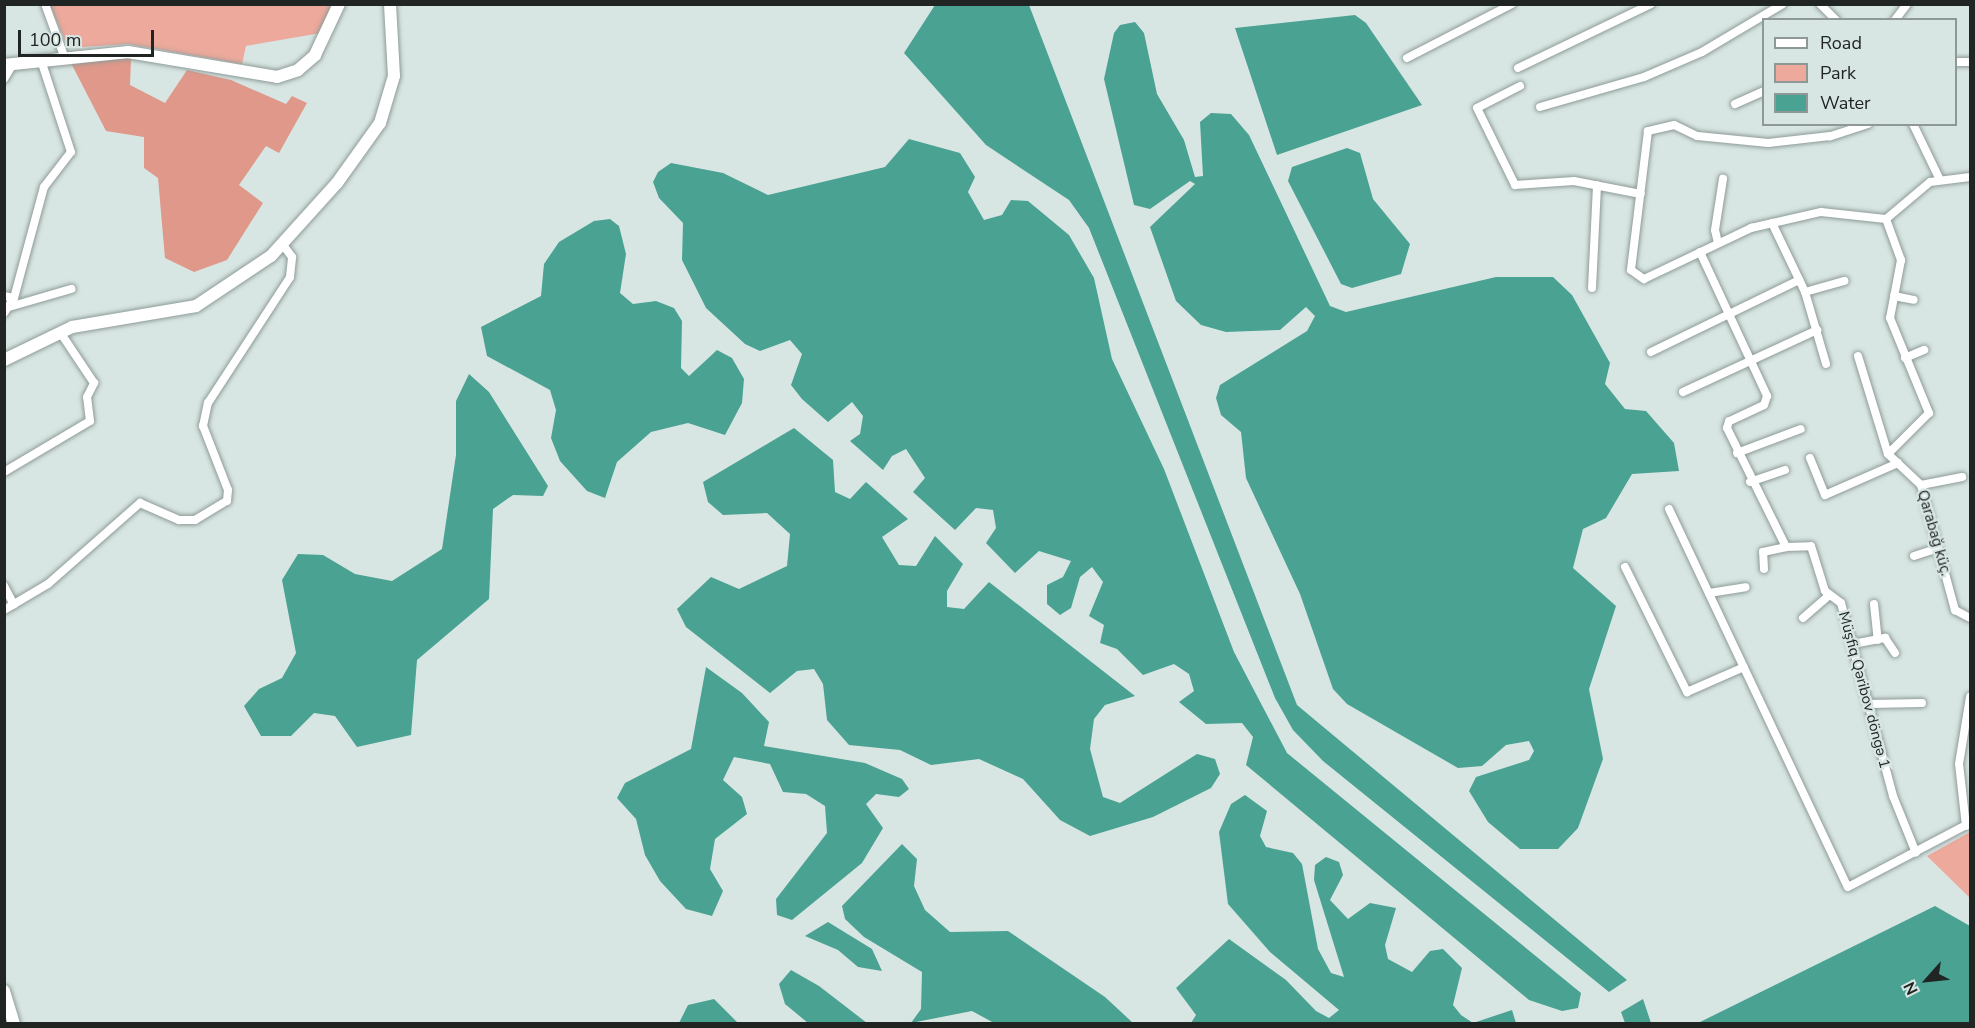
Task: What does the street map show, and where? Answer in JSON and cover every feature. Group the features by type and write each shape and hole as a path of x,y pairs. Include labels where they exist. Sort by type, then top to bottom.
{"street":[{"path":"45,4 64,56"},
{"path":"4,79 9,65 64,56 145,53 267,77 289,74 324,45 339,4"},
{"path":"4,360 60,332 196,306 246,276 283,245 380,123 394,76 390,4"},
{"path":"1407,58 1512,4"},
{"path":"1518,68 1651,4"},
{"path":"1540,107 1644,77 1702,51 1783,4"},
{"path":"1820,4 1834,18"},
{"path":"1896,18 1907,4"},
{"path":"41,60 71,152 44,187 9,297 7,310 71,289"},
{"path":"1520,86 1477,108 1515,185 1557,181 1597,185 1641,194"},
{"path":"1735,104 1762,92"},
{"path":"1862,126 1830,136 1768,143 1697,136 1674,125 1654,129 1644,136 1633,275 1644,279 1718,243 1772,223 1830,210 1886,219 1939,178 1971,177"},
{"path":"1914,126 1939,178"},
{"path":"1718,243 1715,230 1723,179"},
{"path":"1592,288 1597,185"},
{"path":"1858,356 1888,454 1928,418 1890,318 1900,253 1886,219"},
{"path":"1772,223 1805,292 1826,364"},
{"path":"4,610 48,584 140,503 179,520 195,520 226,501 228,490 203,426 208,403 290,277 292,257 283,245"},
{"path":"1700,252 1751,359 1768,401 1727,424 1750,482 1786,547 1763,552 1764,569"},
{"path":"1651,352 1799,280"},
{"path":"1805,292 1845,281"},
{"path":"1894,296 1914,300"},
{"path":"1683,392 1817,330"},
{"path":"4,472 90,421 86,404 94,382 60,332"},
{"path":"1905,358 1924,350"},
{"path":"1737,453 1801,429"},
{"name":"Qarabağ küç.","path":"1888,454 1921,485 1955,610 1971,618"},
{"path":"1810,458 1825,495 1898,463"},
{"path":"1750,482 1785,470"},
{"path":"1921,485 1962,477"},
{"path":"1670,509 1848,887 1968,824 1959,764 1971,697"},
{"name":"Müşfiq Qəribov döngə 1","path":"1786,547 1811,546 1829,594 1841,603 1893,796 1916,853"},
{"path":"1914,556 1938,548"},
{"path":"1625,567 1687,693 1744,667"},
{"path":"4,586 14,605"},
{"path":"1709,593 1746,587"},
{"path":"1803,618 1829,594"},
{"path":"1874,604 1878,640"},
{"path":"1853,644 1887,641 1895,653"},
{"path":"1869,704 1922,703"},
{"path":"4,991 14,1023"}],"green space":[{"path":"50,5 331,5 321,33 246,46 242,64 128,44 68,48"},
{"path":"1970,832 1970,898 1927,856"}],"shaded area":[{"path":"98,59 131,59 130,85 165,103 187,70 231,80 286,104 292,96 307,103 279,153 266,146 239,185 263,203 227,260 194,272 165,258 158,178 144,168 144,137 106,131 71,63"}],"water":[{"path":"935,5 1029,5 1297,705 1627,980 1609,992 1323,761 1293,730 1275,698 1089,228 1069,200 986,145 904,53"},
{"path":"1355,15 1366,23 1422,105 1277,155 1235,28"},
{"path":"1135,22 1144,33 1157,94 1184,140 1195,177 1203,176 1200,122 1211,113 1231,114 1249,135 1330,306 1346,312 1496,277 1553,277 1572,295 1610,363 1605,384 1625,409 1646,411 1674,443 1679,471 1632,474 1606,518 1583,529 1573,568 1616,606 1589,689 1603,759 1578,828 1558,849 1520,849 1488,822 1469,791 1476,777 1529,760 1534,751 1529,741 1506,745 1482,766 1458,768 1347,704 1333,689 1300,594 1246,478 1241,432 1221,415 1216,398 1220,385 1307,331 1315,316 1306,307 1280,330 1226,332 1201,325 1176,301 1150,227 1195,184 1190,181 1150,209 1134,205 1104,79 1114,33 1120,25"},
{"path":"909,139 960,153 975,177 968,192 984,220 1002,215 1011,200 1028,201 1069,235 1094,278 1112,359 1164,469 1234,652 1287,753 1581,993 1578,1008 1562,1011 1529,1000 1246,765 1253,737 1242,723 1206,724 1179,702 1194,691 1189,674 1174,664 1143,675 1117,649 1100,643 1104,625 1089,616 1103,582 1092,567 1080,577 1071,608 1060,615 1047,604 1047,585 1063,577 1071,561 1039,551 1015,573 986,543 996,528 993,510 976,508 955,530 913,492 925,478 906,449 892,456 883,470 850,441 860,434 863,416 852,402 828,422 802,399 791,385 802,354 790,340 760,351 745,344 706,308 682,260 683,223 659,198 653,182 658,172 671,163 723,173 768,195 885,167"},
{"path":"1347,148 1360,153 1373,199 1410,244 1401,274 1352,288 1341,284 1288,181 1292,167"},
{"path":"610,219 619,226 626,254 620,293 633,304 656,301 674,308 682,321 681,368 689,376 717,350 732,358 744,379 742,403 725,435 688,423 651,432 617,462 605,498 587,491 560,461 551,438 556,410 550,390 487,356 481,327 541,296 544,264 559,242 594,221"},
{"path":"469,374 489,392 548,486 543,496 513,495 493,509 489,599 417,660 411,735 357,747 335,716 314,713 291,736 261,736 244,706 259,689 282,678 296,653 282,580 298,554 323,555 355,574 392,581 442,549 456,455 456,401"},
{"path":"794,428 833,460 835,492 850,499 866,482 908,519 882,537 899,565 916,566 935,536 963,564 947,591 947,607 964,609 989,582 1135,696 1105,705 1094,719 1090,749 1103,797 1120,803 1197,754 1215,759 1220,774 1211,788 1153,817 1090,836 1060,820 1023,779 979,759 931,765 900,750 849,745 827,720 823,684 814,669 797,671 770,693 686,627 677,609 711,577 739,589 787,566 790,534 767,513 723,515 708,502 703,482"},
{"path":"706,667 742,693 769,722 764,746 865,763 902,779 909,789 899,797 876,794 866,804 883,828 862,863 792,920 777,915 776,899 827,833 825,806 806,794 783,792 770,764 734,757 723,780 742,797 747,814 715,839 710,869 723,891 712,916 686,909 660,881 645,855 636,819 617,798 625,783 691,749"},
{"path":"1245,795 1267,811 1260,836 1266,847 1293,853 1302,864 1318,949 1331,973 1344,977 1314,880 1315,865 1326,857 1339,862 1343,875 1330,900 1348,919 1370,903 1396,908 1385,945 1388,959 1412,972 1430,951 1443,949 1462,968 1453,1005 1461,1015 1473,1023 1191,1023 1196,1015 1176,988 1229,939 1286,980 1316,1011 1329,1018 1339,1010 1270,952 1228,904 1219,832 1231,804"},
{"path":"902,844 917,859 914,886 925,910 950,932 1008,931 1105,997 1133,1023 994,1023 972,1011 911,1023 921,1009 922,972 864,937 845,919 842,906"},
{"path":"1935,906 1970,926 1970,1023 1698,1023"},
{"path":"828,922 872,949 882,971 858,967 838,950 805,936"},
{"path":"791,970 819,986 867,1023 808,1023 785,1004 779,984"},
{"path":"714,999 738,1023 679,1023 688,1005"},
{"path":"1643,999 1651,1023 1625,1023 1621,1012"},
{"path":"1512,1010 1516,1023 1473,1023"}]}
